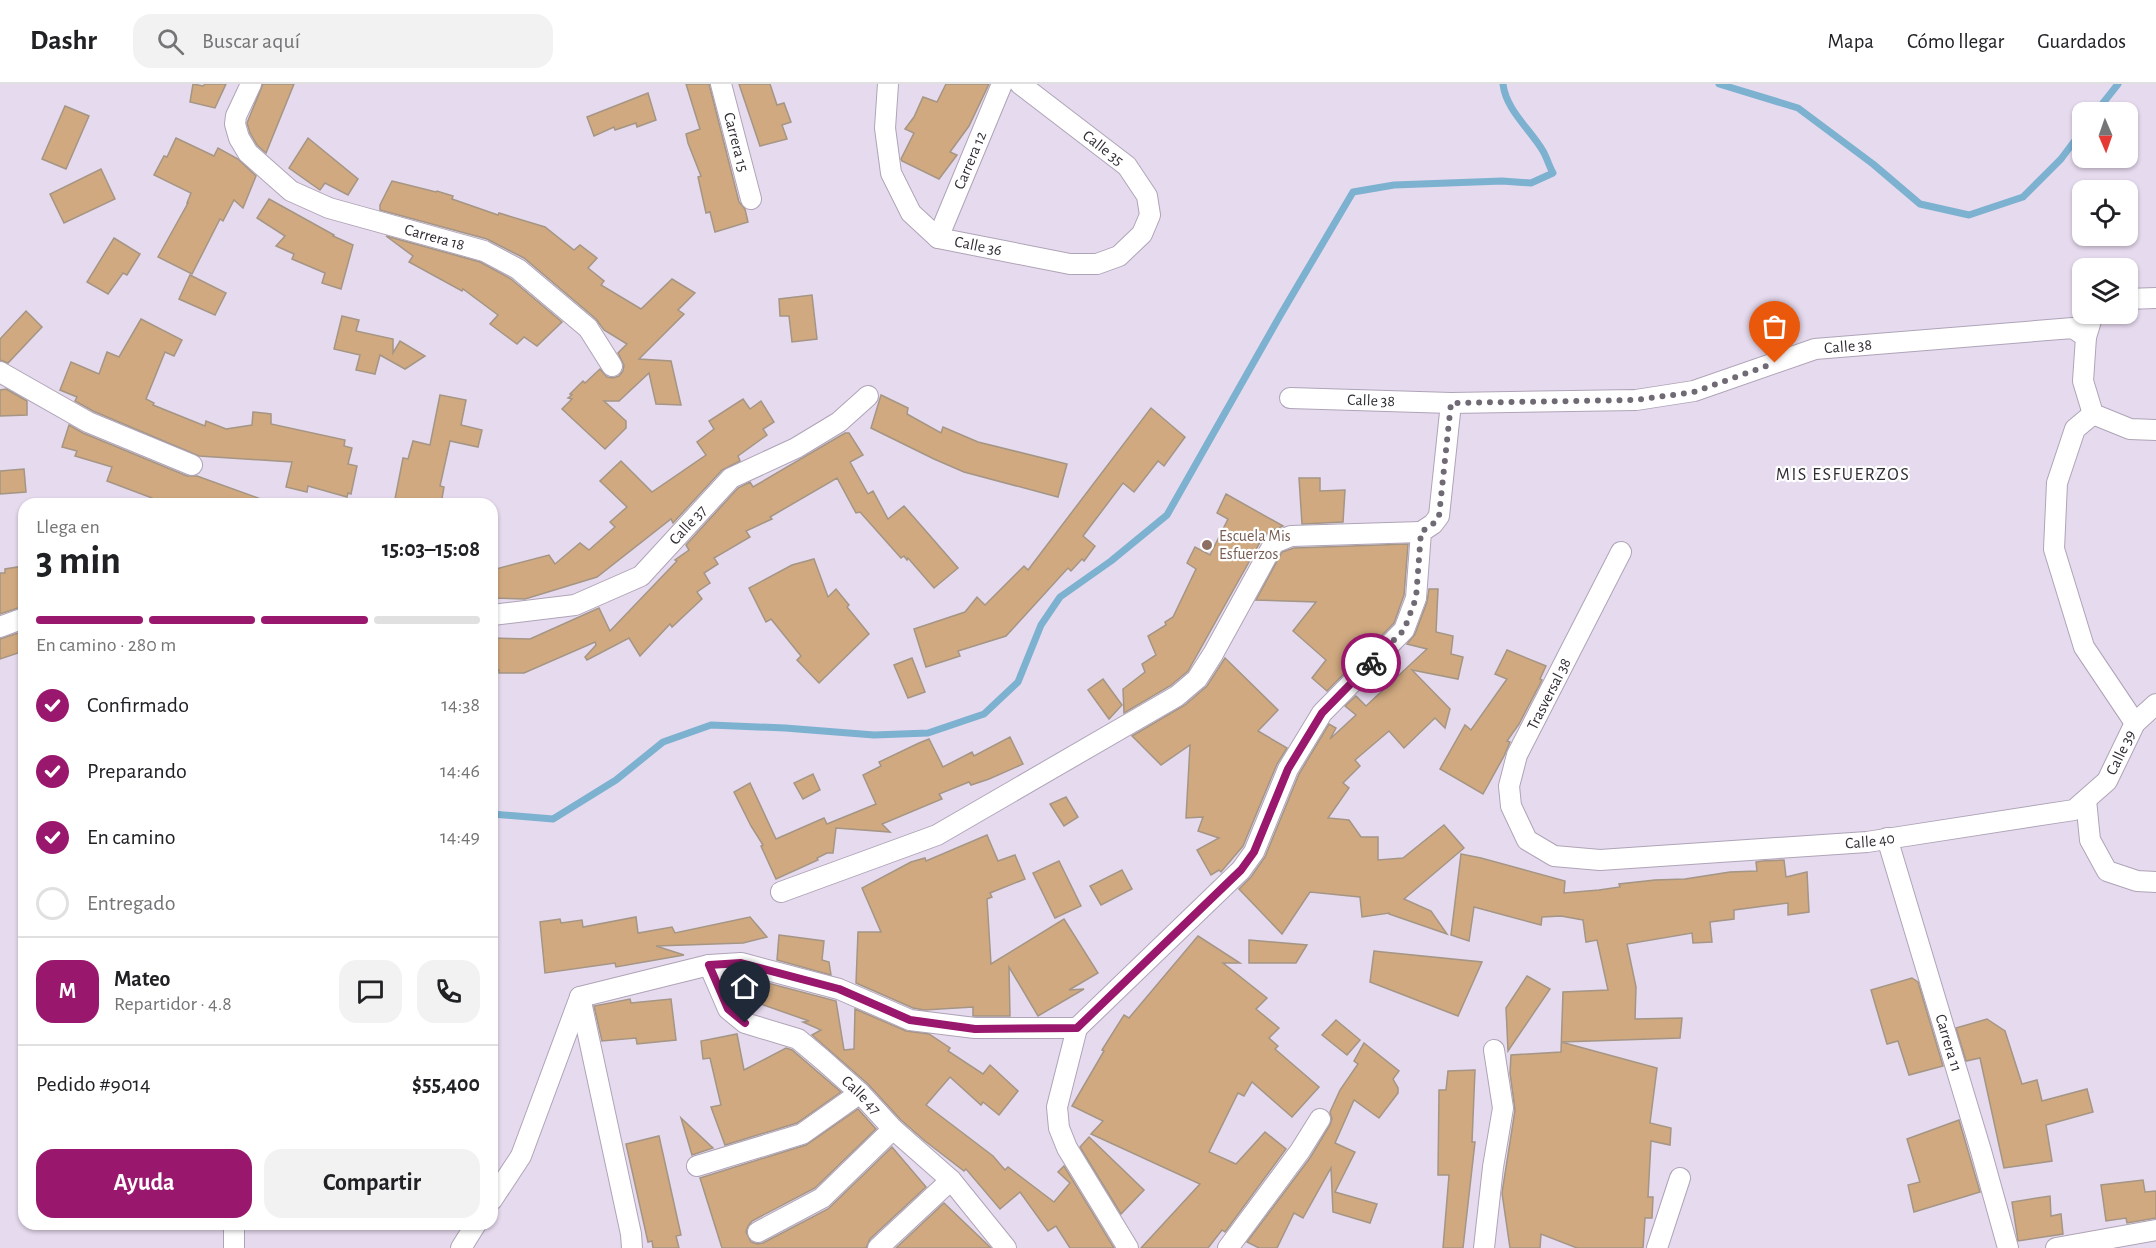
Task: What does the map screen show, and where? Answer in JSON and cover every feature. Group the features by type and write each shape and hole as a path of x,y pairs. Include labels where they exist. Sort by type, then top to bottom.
{"street":[{"name":"Carrera 18","path":"251,84 236,116 235,124 239,138 248,153 291,191 329,208 484,251 518,269 588,328 612,366"},
{"name":"Carrera 15","path":"721,84 751,199"},
{"name":"Calle 36","path":"888,84 885,128 891,173 911,213 938,238 1070,264 1097,264 1119,256 1142,234"},
{"name":"Carrera 12","path":"938,238 1002,84"},
{"name":"Calle 35","path":"1020,84 1127,166 1147,196 1150,215 1142,234"},
{"path":"2138,299 2156,298"},
{"path":"2090,324 2086,337 2083,381 2093,414"},
{"name":"Calle 38","path":"1290,398 1451,403 1636,400 1694,392 1815,349 2073,328 2086,337"},
{"path":"0,372 88,422 192,465"},
{"name":"Calle 37","path":"498,614 575,604 641,576 731,478 796,448 839,422 868,396"},
{"path":"781,892 937,835 1178,696 1197,679 1214,654 1274,543 1291,536 1421,532 1433,524 1439,516 1451,403"},
{"path":"2093,414 2130,429 2156,430"},
{"path":"2093,414 2075,429 2057,483 2054,549 2084,647 2135,723"},
{"path":"1128,1248 1067,1148 1059,1128 1057,1107 1077,1028 1241,870 1254,852 1288,769 1322,713 1404,630 1416,598 1421,532"},
{"name":"Trasversal 38","path":"1527,840 1511,806 1509,786 1516,755 1621,552"},
{"path":"0,627 18,620"},
{"name":"Calle 39","path":"2086,800 2107,781 2135,723 2156,704"},
{"path":"2086,800 2090,840 2107,871 2137,881 2156,882"},
{"name":"Calle 40","path":"1527,840 1554,856 1600,860 1856,843 2074,810 2086,800"},
{"name":"Carrera 11","path":"1887,838 2008,1248"},
{"path":"580,998 709,965 741,963 839,989 910,1020 975,1029 1077,1028"},
{"name":"Calle 47","path":"709,965 728,1009 745,1023 798,1039 860,1093 893,1129 951,1180 1006,1248"},
{"path":"498,1191 521,1156 580,998"},
{"path":"580,998 631,1234 632,1248"},
{"path":"1484,1248 1493,1167 1503,1108 1494,1050"},
{"path":"697,1166 802,1134 860,1093"},
{"path":"1228,1248 1300,1152 1320,1119"},
{"path":"758,1232 822,1198 893,1129"},
{"path":"1657,1248 1680,1178"},
{"path":"878,1248 951,1180"},
{"path":"234,1230 234,1248"},
{"path":"461,1248 472,1230"},
{"path":"2056,1248 2156,1230"}],"building":[{"path":"193,84 203,86 205,84 226,84 215,108 190,102"},
{"path":"263,84 294,84 266,153 257,145 247,123"},
{"path":"686,84 709,84 739,202 745,209 748,222 715,232 710,212 706,213 698,177 701,176 686,134 700,129"},
{"path":"739,84 770,84 777,105 784,103 791,122 782,125 787,139 760,146"},
{"path":"946,84 989,84 969,126 950,152 957,155 939,179 901,159 914,133 905,129 914,117 923,97 937,102"},
{"path":"648,93 656,120 637,127 636,123 615,130 614,127 594,136 587,117"},
{"path":"65,106 89,116 66,169 42,159"},
{"path":"176,138 214,156 218,148 238,159 256,176 243,208 234,200 223,221 220,219 192,274 158,257 188,203 191,193 154,175 164,156 167,157"},
{"path":"308,138 358,179 348,195 325,183 320,190 289,168"},
{"path":"101,169 115,199 64,223 50,194"},
{"path":"392,181 437,191 453,196 452,199 498,215 499,213 545,227 574,250 580,245 597,258 588,268 604,281 601,285 641,309 672,279 695,293 678,310 684,314 639,359 671,361 681,405 656,404 649,373 619,401 604,401 626,421 626,428 605,449 562,409 572,399 568,398 572,395 570,394 600,369 607,377 619,376 624,365 618,353 627,344 604,330 596,319 524,258 487,239 380,210 380,205"},
{"path":"269,199 353,245 341,289 322,283 325,273 292,259 294,254 276,246 285,236 257,218"},
{"path":"386,236 480,262 511,279 562,322 537,346 524,337 517,344 490,324 498,315 463,289 462,291 409,262 413,256"},
{"path":"114,238 140,254 127,275 123,273 108,294 87,282"},
{"path":"190,275 226,293 215,315 179,299"},
{"path":"812,295 817,339 792,342 789,316 780,316 779,299"},
{"path":"26,311 42,327 8,363 0,360 0,339"},
{"path":"342,316 359,320 356,331 393,339 393,353 400,341 425,356 405,369 380,355 375,374 356,370 360,355 334,349"},
{"path":"141,319 182,340 174,356 165,352 146,399 154,403 153,405 205,426 206,421 226,429 252,425 253,412 271,414 271,424 345,440 344,446 352,448 348,464 357,466 351,494 348,493 347,497 308,486 307,492 286,487 292,462 199,456 93,411 75,401 77,397 60,390 71,362 99,374 107,352 119,357"},
{"path":"6,389 27,401 27,415 0,416 0,390"},
{"path":"440,395 466,400 461,425 482,430 478,447 450,441 440,486 444,487 442,498 395,498 403,458 408,459 413,441 430,445"},
{"path":"881,395 908,408 907,414 941,433 943,427 978,442 1067,464 1058,497 964,472 871,428"},
{"path":"743,399 750,409 761,401 774,422 763,429 767,435 738,456 740,461 722,470 673,523 671,519 597,577 525,599 498,598 498,568 549,555 555,564 580,543 589,550 615,527 610,522 627,507 600,481 621,461 652,492 706,455 697,442 714,429 709,421"},
{"path":"1151,408 1185,437 1164,466 1158,461 1134,492 1123,483 1083,536 1095,546 1084,561 1082,559 1071,571 1068,568 1006,636 958,651 960,656 926,667 914,629 965,612 977,597 985,605 1024,566 1028,570"},
{"path":"69,425 187,476 197,476 258,498 152,498 107,481 112,467 75,456 77,451 62,447"},
{"path":"845,433 849,433 863,455 850,462 868,494 873,491 888,519 904,506 958,568 934,588 908,558 907,560 904,556 901,558 860,512 856,513 837,478 770,517 772,519 746,531 750,537 714,558 718,564 704,573 710,583 697,592 702,599 672,627 670,624 640,656 629,638 587,660 585,657 596,645 595,642 524,673 499,673 498,638 530,639 599,608 610,631 677,561 675,560 689,550 686,545 738,488 750,482 753,487"},
{"path":"24,469 26,492 0,494 0,471"},
{"path":"1299,478 1320,478 1320,491 1345,490 1343,522 1302,524"},
{"path":"1226,494 1283,526 1263,537 1188,671 1170,686 1124,713 1123,689 1145,672 1142,664 1156,655 1148,636 1166,625 1165,622 1173,617 1196,569 1187,563 1195,547 1210,555 1228,519 1217,513"},
{"path":"1408,544 1404,595 1394,623 1327,691 1312,678 1326,660 1293,631 1316,602 1256,600 1282,552 1294,548"},
{"path":"814,559 828,597 836,589 869,634 819,683 797,660 801,656 771,619 766,622 749,588 792,565"},
{"path":"18,567 18,608 0,614 0,573 5,573 5,569"},
{"path":"1429,589 1438,589 1436,632 1453,636 1451,654 1463,657 1458,679 1412,670 1450,709 1445,728 1435,718 1404,748 1389,731 1355,760 1360,766 1343,783 1349,788 1328,818 1349,820 1361,837 1378,837 1378,860 1403,858 1444,825 1464,848 1404,899 1431,911 1447,934 1389,913 1362,917 1360,897 1310,892 1282,934 1239,889 1265,857 1299,774 1329,724 1336,728 1330,739 1356,715 1345,706 1356,696 1366,706 1427,649 1407,644 1415,634 1427,602"},
{"path":"18,633 18,653 0,659 0,639"},
{"path":"1507,650 1546,666 1540,679 1542,680 1519,724 1507,741 1510,742 1504,756 1483,794 1440,769 1465,725 1471,730 1507,679 1495,674"},
{"path":"912,658 925,692 908,698 894,665"},
{"path":"1225,658 1278,710 1258,731 1287,748 1277,764 1243,846 1221,872 1219,870 1211,875 1197,850 1219,838 1198,831 1203,817 1186,818 1190,745 1161,765 1132,736 1185,705 1207,686"},
{"path":"1103,679 1122,705 1109,719 1088,690"},
{"path":"1010,737 1023,764 989,779 971,785 969,782 939,794 942,799 882,824 890,832 836,828 833,853 827,853 817,858 818,860 776,879 761,846 763,845 734,792 750,783 776,839 824,818 827,824 876,804 863,775 881,766 879,762 919,743 929,739 943,767 972,752 974,756"},
{"path":"813,774 820,790 803,799 794,783"},
{"path":"1066,797 1078,817 1064,826 1050,804"},
{"path":"987,835 998,861 1015,855 1025,879 990,893 992,897 987,899 991,964 1064,919 1098,973 1069,990 1084,989 1038,1016 1009,967 1010,1016 973,1016 973,1007 924,1010 913,1008 856,983 858,932 881,932 862,888 911,862 925,858 926,861"},
{"path":"1461,854 1565,881 1564,893 1620,887 1619,884 1757,871 1756,862 1784,860 1786,877 1807,872 1809,912 1788,915 1788,903 1734,910 1734,919 1710,922 1712,942 1693,943 1692,933 1627,944 1636,987 1635,1019 1682,1018 1680,1038 1561,1042 1563,992 1608,990 1597,940 1586,942 1583,920 1561,916 1542,917 1541,925 1474,907 1469,941 1451,935"},
{"path":"1059,861 1081,906 1055,918 1033,873"},
{"path":"1122,870 1132,889 1101,905 1090,886"},
{"path":"636,917 638,933 672,927 675,933 750,917 767,937 743,943 656,946 684,955 616,967 615,963 545,973 540,922 560,919 561,923 582,920 583,927"},
{"path":"779,935 824,941 822,960 829,962 831,975 777,960"},
{"path":"1198,936 1240,963 1223,963 1267,998 1256,1009 1279,1028 1269,1038 1278,1046 1275,1049 1319,1087 1292,1117 1252,1082 1244,1096 1238,1093 1209,1152 1236,1164 1265,1132 1286,1149 1225,1232 1222,1230 1208,1248 1141,1248 1200,1184 1091,1134 1103,1121 1072,1106 1124,1015 1129,1018"},
{"path":"1249,940 1307,945 1296,963 1249,963"},
{"path":"1374,951 1482,962 1458,1016 1370,982"},
{"path":"1527,976 1550,989 1508,1051 1506,1008"},
{"path":"749,978 836,1001 844,1050 854,1049 855,1009 906,1031 929,1034 950,1048 948,1051 983,1074 990,1065 1018,1091 999,1115 983,1102 981,1105 950,1077 926,1105 993,1156 1005,1170 1008,1167 1054,1202 1070,1183 1058,1172 1064,1166 1114,1248 1070,1248 1056,1226 1048,1231 1020,1192 1000,1209 966,1169 964,1171 925,1141 901,1120 868,1084 812,1035 821,1030 803,1022 809,1021 752,1001 746,988"},
{"path":"1912,978 1918,982 1943,1066 1909,1075 1898,1041 1887,1044 1871,990"},
{"path":"630,999 631,1003 671,999 676,1040 637,1044 636,1038 602,1041 594,1006"},
{"path":"1987,1019 2005,1031 2022,1084 2037,1080 2042,1101 2087,1089 2093,1112 2046,1125 2052,1161 2004,1168 1980,1058 1966,1061 1956,1028"},
{"path":"1336,1020 1360,1040 1347,1055 1322,1035"},
{"path":"737,1034 744,1070 786,1048 792,1050 841,1092 797,1123 725,1145 711,1107 721,1105 710,1058 703,1059 701,1041"},
{"path":"1561,1042 1657,1068 1650,1123 1671,1128 1670,1145 1651,1141 1648,1197 1653,1197 1652,1218 1645,1218 1643,1248 1577,1248 1541,1234 1540,1248 1510,1248 1502,1193 1515,1110 1510,1073 1511,1055 1561,1052"},
{"path":"1364,1043 1399,1071 1393,1079 1398,1093 1379,1118 1354,1100 1335,1143 1355,1152 1335,1192 1377,1204 1370,1223 1333,1212 1331,1168 1303,1218 1294,1213 1277,1248 1259,1248 1247,1242 1310,1158 1330,1125 1332,1119 1330,1112 1340,1090 1358,1064 1354,1061"},
{"path":"1475,1070 1472,1142 1475,1142 1463,1248 1443,1248 1449,1175 1438,1175 1439,1090 1446,1090 1448,1071"},
{"path":"858,1109 876,1129 815,1188 752,1221 746,1232 751,1242 763,1243 828,1209 892,1147 926,1187 870,1239 866,1248 722,1248 700,1178 806,1145"},
{"path":"681,1118 713,1148 692,1155"},
{"path":"1959,1120 1980,1192 1914,1212 1908,1185 1920,1182 1907,1139"},
{"path":"659,1136 681,1235 676,1236 679,1248 653,1248 652,1241 648,1242 626,1144"},
{"path":"1089,1137 1144,1190 1121,1214 1080,1147"},
{"path":"2143,1180 2145,1192 2156,1191 2156,1218 2127,1223 2126,1218 2106,1221 2101,1185"},
{"path":"2050,1196 2051,1216 2061,1214 2063,1234 2018,1241 2012,1202"},
{"path":"944,1203 991,1248 896,1248"}],"waterway":[{"path":"498,814 553,819 616,780 663,742 711,725 874,735 928,733 984,714 1018,682 1041,625 1060,597 1111,561 1167,515 1353,192 1394,185 1502,181 1531,183 1553,173 1543,151 1509,102 1503,84"},
{"path":"1719,84 1798,108 1873,164 1920,204 1969,215 2023,197 2061,159 2072,144"},
{"path":"2104,102 2118,84"}],"way so far":[{"path":"1371,663 1404,630 1416,598 1421,532 1433,524 1439,516 1451,403 1636,400 1694,392 1775,363"}],"place":[{"name":"Escuela Mis Esfuerzos","path":"1207,545"}],"district":[{"name":"MIS ESFUERZOS","path":"1843,475"}],"route":[{"path":"745,1023 728,1009 709,965 741,963 839,989 910,1020 975,1029 1077,1028 1241,870 1254,852 1288,769 1322,713 1371,663"}]}
